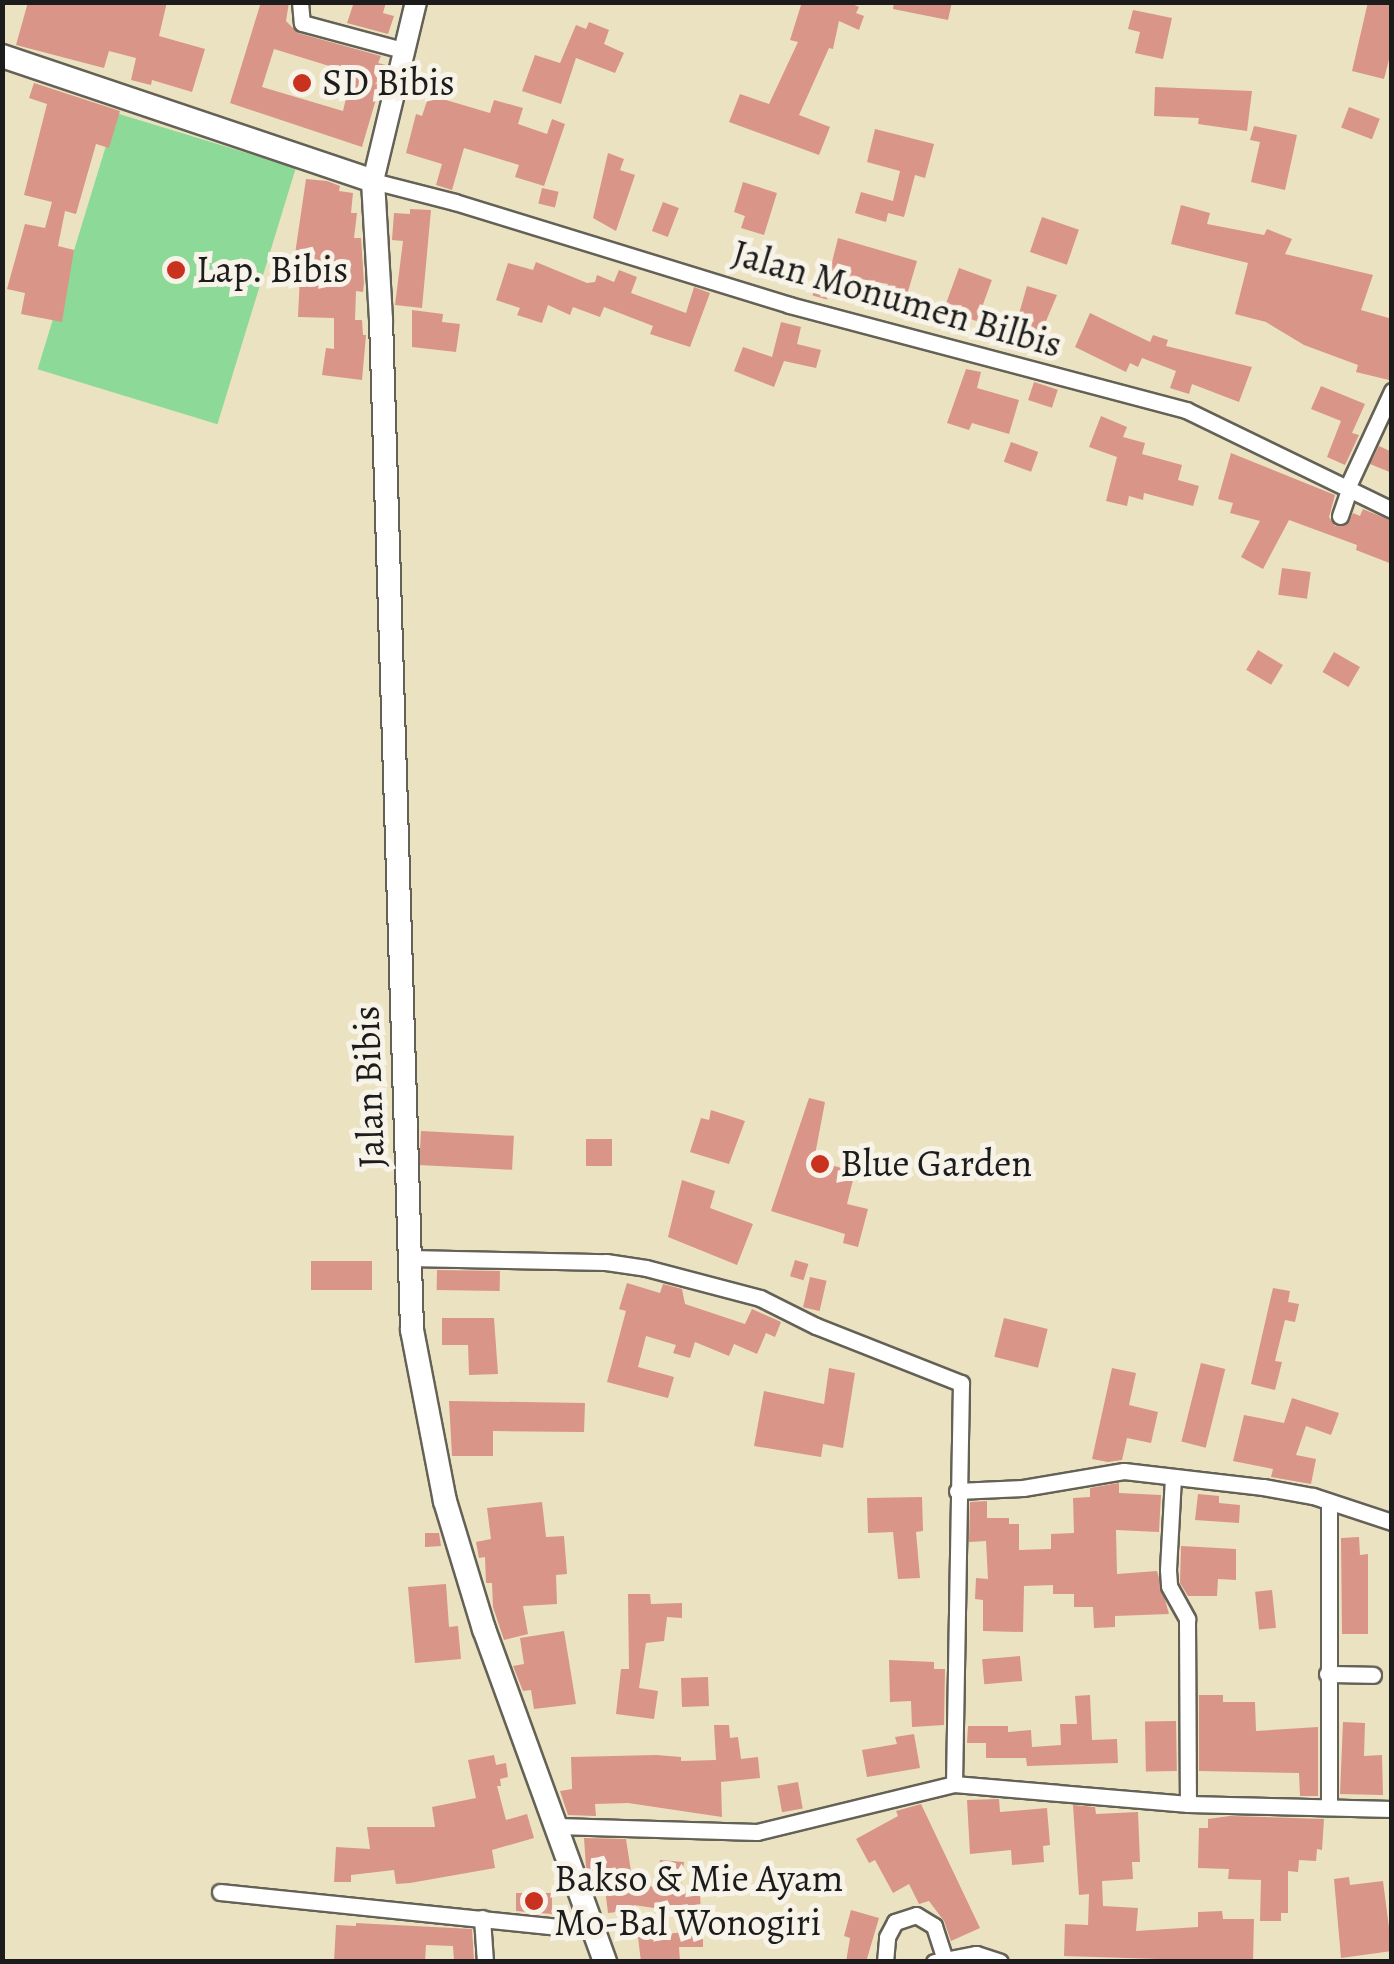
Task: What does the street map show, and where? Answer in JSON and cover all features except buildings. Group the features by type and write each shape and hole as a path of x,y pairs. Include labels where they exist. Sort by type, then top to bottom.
{"main road":[{"path":"2,56 373,182"},
{"name":"Jalan Bibis","path":"373,182 381,320 412,1330 445,1500 484,1630 605,1962"}],"street":[{"path":"300,2 302,24 402,50"},
{"path":"373,182 416,2"},
{"name":"Jalan Monumen Bilbis","path":"373,182 491,212 788,305 1186,410 1386,512"},
{"path":"1340,516 1392,392"},
{"path":"1279,463 1348,491"},
{"path":"409,1258 606,1262 646,1268 760,1298 816,1326 956,1380 964,1390 956,1491 954,1784"},
{"path":"956,1491 1023,1488 1124,1472 1263,1487 1392,1522"},
{"path":"1173,1477 1168,1570 1170,1586 1187,1619 1188,1804"},
{"path":"1328,1502 1329,1807"},
{"path":"1326,1674 1373,1676"},
{"path":"557,1826 758,1832 954,1784 1188,1804 1392,1809"},
{"path":"220,1892 595,1931"},
{"path":"885,1962 887,1937 896,1922 916,1915 934,1926 940,1960 986,1954 1000,1962"},
{"path":"482,1918 485,1962"}],"green space":[{"name":"Lap. Bibis","path":"116,113 296,168 217,424 38,369"}],"place":[{"name":"SD Bibis","path":"302,83"},
{"name":"Lap. Bibis","path":"176,270"},
{"name":"Blue Garden","path":"820,1164"},
{"name":"Bakso & Mie Ayam Mo-Bal Wonogiri","path":"534,1901"}]}
